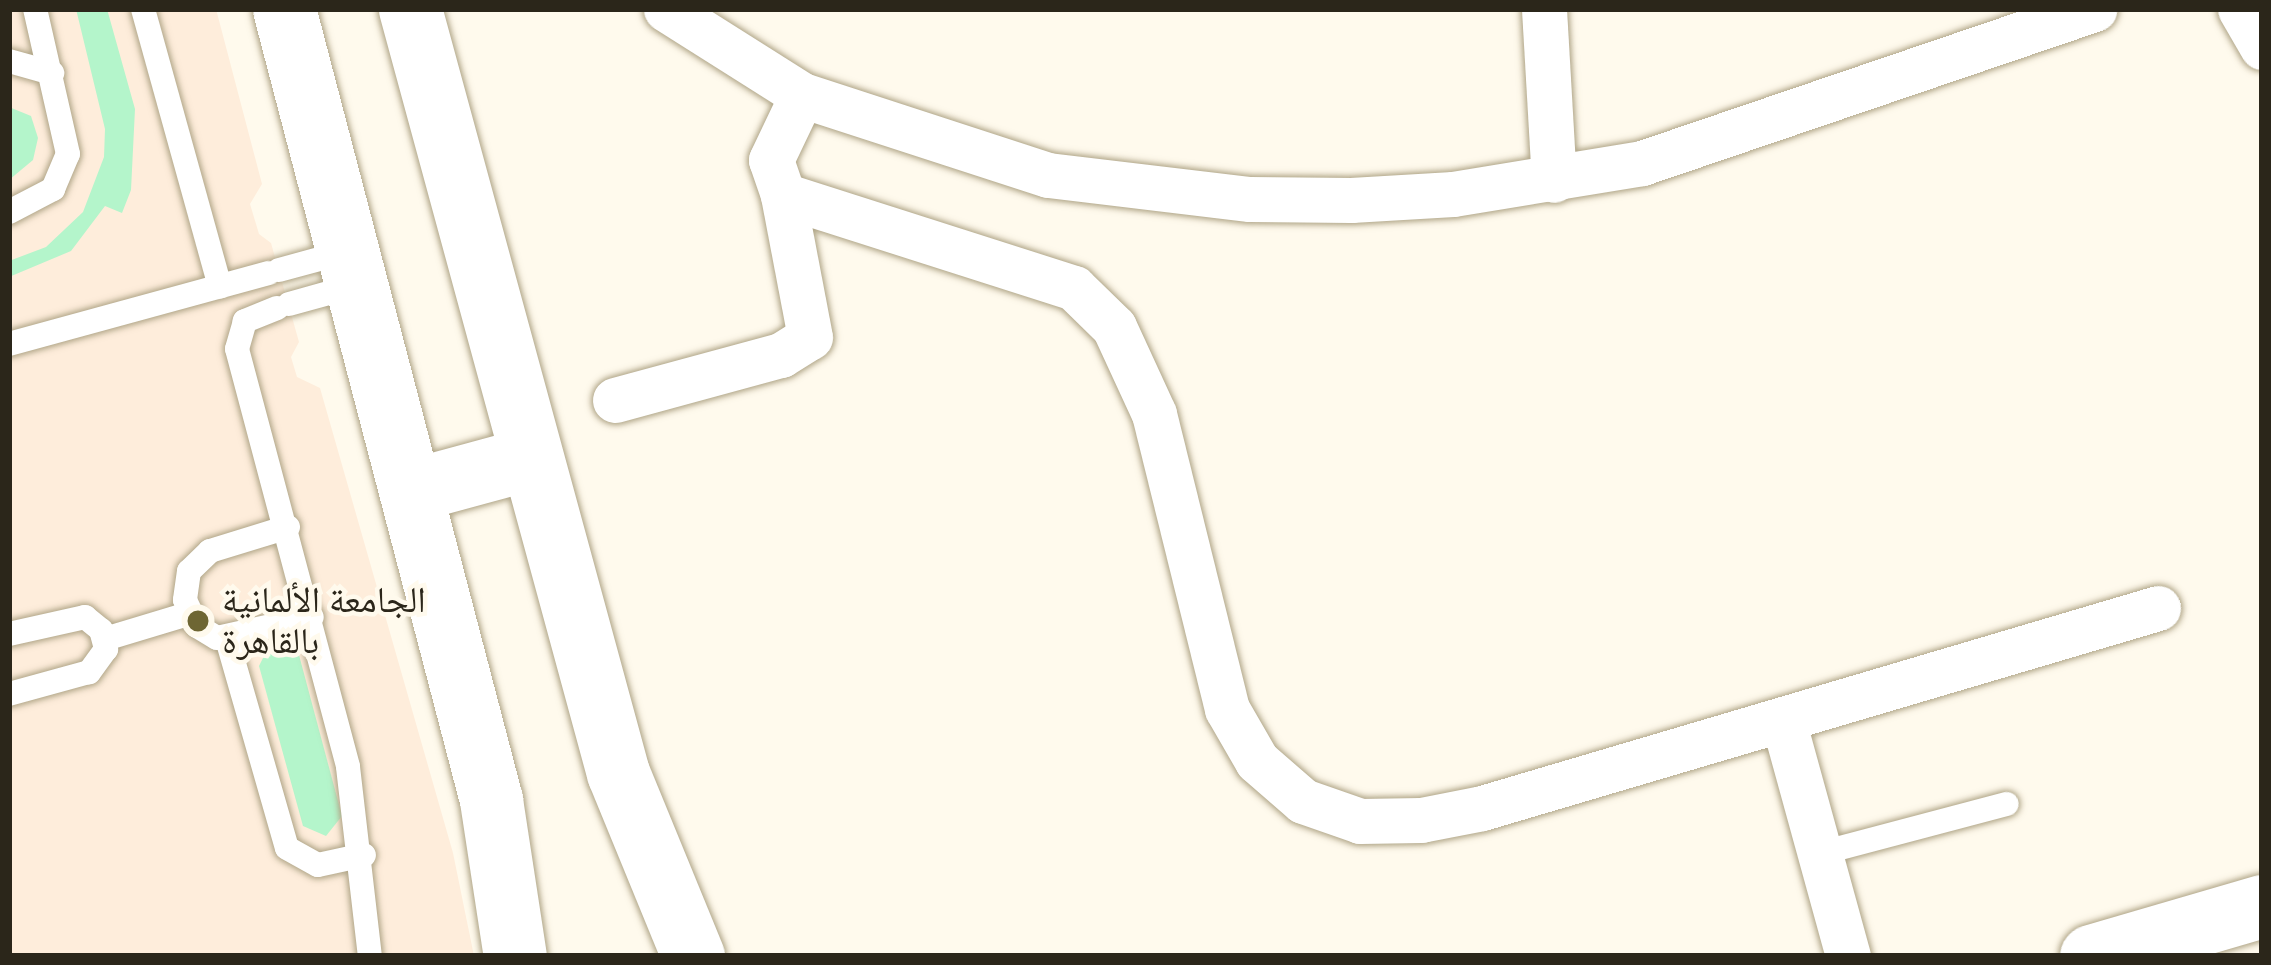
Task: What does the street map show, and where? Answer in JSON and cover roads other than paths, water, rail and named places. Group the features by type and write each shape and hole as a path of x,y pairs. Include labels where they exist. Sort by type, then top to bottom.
{"main road":[{"path":"284,9 491,800 515,956"},
{"path":"410,9 617,773 693,956"},
{"path":"413,490 531,458"},
{"path":"2091,956 2246,905"}],"street":[{"path":"666,9 802,95 1048,176 1148,191 1351,200 1554,180 1750,131 2095,9"},
{"path":"1544,9 1554,180"},
{"path":"2240,9 2262,46"},
{"path":"615,400 782,355 810,337 783,195 771,160 802,95"},
{"path":"783,195 1074,288 1114,327 1154,414 1227,709 1257,761 1303,801 1360,821 1421,820 1783,720 2158,608"},
{"path":"1783,720 1848,956"}],"lane":[{"path":"9,212 38,201 64,173 68,135 35,9"},
{"path":"143,9 220,286"},
{"path":"9,61 52,73"},
{"path":"311,109 296,143 353,344 381,370"},
{"path":"9,344 327,256"},
{"path":"336,291 245,321 237,349 312,617 364,855 370,956"},
{"path":"289,527 198,560 185,586 190,614 206,633 227,639 312,617"},
{"path":"105,639 190,614"},
{"path":"9,634 75,616 94,622 105,639 103,658 89,672 9,694"},
{"path":"227,639 287,848 318,865 364,855"},
{"path":"1821,853 2007,804"}],"place":[{"name":"الجامعة الألمانية بالقاهرة","path":"198,621"}]}
